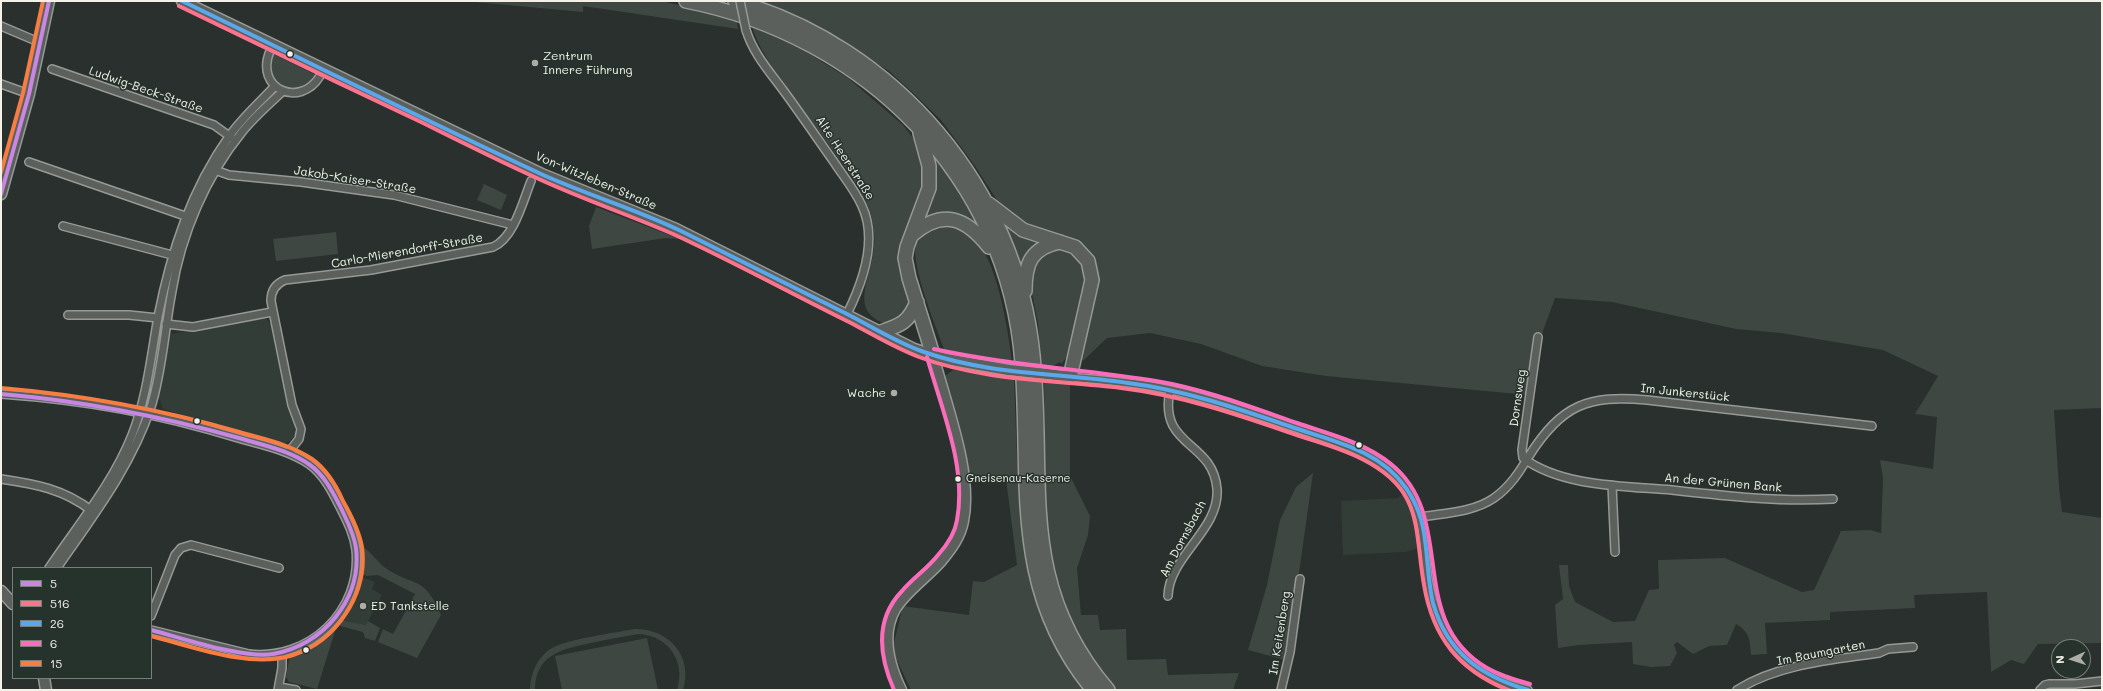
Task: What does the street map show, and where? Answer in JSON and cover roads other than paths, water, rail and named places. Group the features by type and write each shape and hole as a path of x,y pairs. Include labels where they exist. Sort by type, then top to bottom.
{"highway":[{"path":"686,1 752,18 815,46 869,82 918,127 941,154 965,189 983,223 998,258 1013,304 1021,350 1026,511 1034,569 1043,602 1056,632 1072,662 1093,690"},
{"path":"735,1 779,16 813,32 842,48 882,77 915,107 938,131 960,160 985,200 1008,251 1024,303 1034,365 1038,506 1045,565 1055,599 1070,635 1087,664 1108,690"},
{"path":"918,127 928,157 930,181 927,196 907,247 906,264 933,356"},
{"path":"985,200 1023,230 1071,245 1082,253 1090,266 1092,275 1070,376"},
{"path":"912,235 931,221 943,219 955,220 968,226 977,233 998,258"},
{"path":"1024,303 1025,274 1030,259 1041,249 1060,242"},
{"path":"881,332 904,323 912,314 917,302"}],"street":[{"path":"1,194 30,94 49,1"},
{"name":"Von-Witzleben-Straße","path":"182,1 544,175 676,229 847,314"},
{"name":"Alte Heerstraße","path":"740,1 746,30 759,57 812,130 865,212 868,235 866,260 857,294 847,314"},
{"path":"1,26 41,43"},
{"path":"270,51 267,69 269,79 275,86 283,91 293,92 307,89 314,84 320,76"},
{"name":"Ludwig-Beck-Straße","path":"52,69 214,125 233,138"},
{"path":"1,84 30,94"},
{"path":"50,567 120,460 140,411 146,391 158,318 172,255 185,216 233,138 275,86"},
{"path":"233,138 283,91"},
{"path":"29,162 185,216 195,214"},
{"path":"58,567 96,513 128,462 148,413 154,393 177,266 212,170"},
{"name":"Jakob-Kaiser-Straße","path":"212,170 229,175 394,194 513,225"},
{"name":"Carlo-Mierendorff-Straße","path":"288,453 299,439 301,429 292,405 272,312 271,297 274,288 280,282 371,270 487,249 502,242 513,225 531,181"},
{"path":"185,216 191,226"},
{"path":"63,226 172,255"},
{"path":"160,309 168,310"},
{"path":"166,324 193,326 272,312"},
{"path":"847,314 881,332 933,356 1010,370 1070,376 1170,390 1231,407 1362,452 1390,470 1406,487 1421,517 1431,596 1444,632 1462,655 1478,669 1498,680 1528,690"},
{"path":"68,315 129,315 158,318"},
{"path":"156,330 164,332"},
{"name":"Dornsweg","path":"1527,460 1523,458 1522,450 1538,337"},
{"path":"901,690 892,669 888,653 887,638 892,617 899,603 934,569 954,544 961,528 964,510 965,491 959,455 933,356"},
{"name":"Am Dornsbach","path":"1168,596 1174,575 1179,565 1206,525 1213,509 1217,492 1214,476 1208,463 1178,435 1170,423 1167,407 1170,390"},
{"path":"1,394 70,399 140,411 180,420 288,453 309,464 328,484 353,537 356,568 350,595 334,622 322,633 304,645 282,653 260,655 249,654 152,630"},
{"name":"Im Junkerstück","path":"1421,517 1468,509 1487,502 1509,485 1544,434 1560,418 1583,404 1608,398 1647,400 1872,426"},
{"name":"An der Grünen Bank","path":"1527,460 1539,468 1558,475 1612,485 1766,499 1833,499"},
{"path":"1,479 35,484 56,490 70,496 96,513"},
{"path":"1612,485 1615,552"},
{"path":"152,613 175,555 186,546 191,545 279,568"},
{"name":"Im Keitenberg","path":"1281,690 1290,652 1300,579"},
{"path":"1,591 12,603"},
{"name":"Im Baumgarten","path":"1737,690 1753,680 1783,671 1879,653 1888,649 1913,647"},
{"path":"282,653 282,668 279,688 296,690"},
{"path":"44,679 46,690"},
{"path":"2040,690 2045,684 2075,684 2102,681"}],"place":[{"name":"Zentrum Innere Führung","path":"535,63"},
{"name":"Wache","path":"894,393"},
{"name":"Gneisenau-Kaserne","path":"958,479"},
{"name":"ED Tankstelle","path":"363,606"}]}
